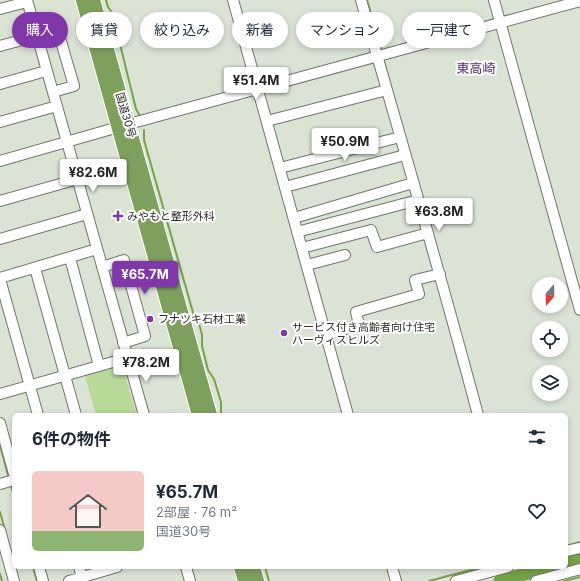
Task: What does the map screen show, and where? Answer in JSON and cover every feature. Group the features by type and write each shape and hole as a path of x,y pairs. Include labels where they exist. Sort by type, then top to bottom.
{"highway":[{"name":"国道30号","path":"83,0 123,126 209,413"},
{"name":"国道30号","path":"93,0 123,126 198,413"},
{"path":"242,569 245,581"},
{"path":"254,569 257,581"}],"street":[{"path":"233,0 310,264 329,334 348,413"},
{"path":"361,0 381,55 387,90 440,274 477,413"},
{"path":"494,0 503,22 580,310"},
{"path":"0,9 27,1 30,12"},
{"path":"0,161 580,1"},
{"path":"0,46 12,44"},
{"path":"40,48 68,142 143,413"},
{"path":"53,92 74,86 63,48"},
{"path":"0,84 46,71"},
{"path":"269,120 387,90"},
{"path":"0,122 57,106"},
{"path":"283,168 400,137"},
{"path":"288,187 405,155"},
{"path":"0,201 78,179"},
{"path":"296,218 413,184"},
{"path":"300,231 418,200"},
{"path":"0,239 87,214"},
{"path":"305,248 371,230 377,247 428,233"},
{"path":"37,413 0,278 97,249"},
{"path":"310,264 345,255"},
{"path":"70,258 99,366"},
{"path":"102,267 124,260 145,336 123,343"},
{"path":"35,268 75,413"},
{"path":"329,334 359,325 356,312 419,294 415,280 440,274"},
{"path":"0,394 127,358"},
{"path":"0,423 9,480"},
{"path":"0,530 14,581"},
{"path":"568,551 580,548"},
{"path":"40,569 43,581"},
{"path":"80,569 82,577"},
{"path":"69,581 110,569"},
{"path":"187,569 190,581"},
{"path":"393,569 396,581"},
{"path":"456,581 501,569"},
{"path":"536,581 580,569"}],"green space":[{"path":"118,363 123,369 136,413 95,413 84,373"}],"waterway":[{"path":"106,0 111,11"},
{"path":"367,0 382,52"},
{"path":"121,48 136,109 140,116"},
{"path":"383,58 397,108"},
{"path":"144,130 144,140 194,316 199,324 202,335 202,346 208,370 214,379 221,402 221,413"},
{"path":"0,445 9,479"},
{"path":"11,485 12,489"},
{"path":"0,512 5,530"},
{"path":"568,545 580,542"},
{"path":"568,562 580,559"},
{"path":"34,569 37,581"},
{"path":"266,569 269,581"},
{"path":"429,581 474,569"},
{"path":"500,581 543,569"},
{"path":"0,574 2,581"},
{"path":"564,581 580,577"}],"place":[{"name":"みやもと整形外科","path":"118,216"},
{"name":"フナツキ石材工業","path":"150,319"},
{"name":"サービス付き高齢者向け住宅 ハーヴィスヒルズ","path":"284,333"}],"district":[{"name":"東高崎","path":"476,68"}]}
